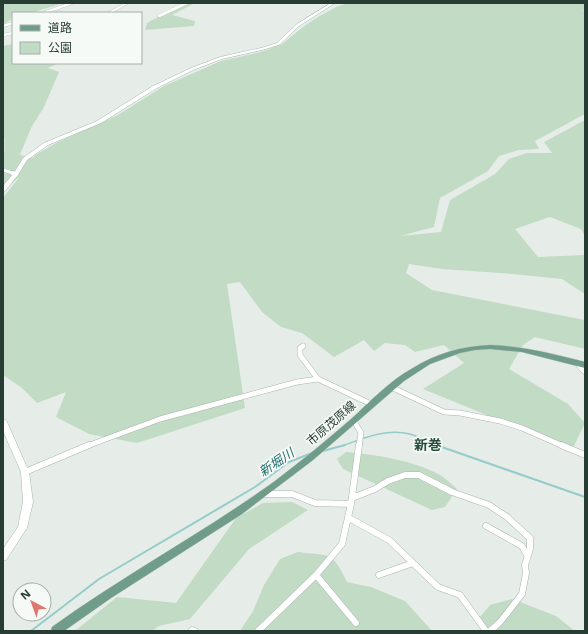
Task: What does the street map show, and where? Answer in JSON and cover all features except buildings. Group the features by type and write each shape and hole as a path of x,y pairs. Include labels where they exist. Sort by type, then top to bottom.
{"main road":[{"name":"市原茂原線","path":"56,631 98,600 223,522 263,494 354,421 391,387 422,365 460,351 488,347 516,349 581,364"}],"street":[{"path":"46,12 72,3"},
{"path":"111,12 127,3"},
{"path":"159,16 187,3"},
{"path":"3,190 16,174 25,159 46,144 98,122 155,86 192,69 221,58 262,50 278,44 298,25 333,3"},
{"path":"3,138 3,151"},
{"path":"3,170 16,174"},
{"path":"304,346 300,348 300,355 318,379 371,404"},
{"path":"581,364 585,372"},
{"path":"25,472 93,443 160,419 297,382 318,379"},
{"path":"391,387 444,412 467,414 522,428 585,455"},
{"path":"258,631 316,575 342,544 352,501 361,433 354,421"},
{"path":"3,422 25,472 28,502 22,528 3,557"},
{"path":"263,494 292,494 315,503 352,501 375,489 388,480 405,475 419,475 452,492 489,504 507,517 530,538 530,549 525,565 526,573 522,594 500,622 490,631"},
{"path":"349,518 389,540 438,587 460,595 486,631"},
{"path":"486,526 511,538 522,546 527,555"},
{"path":"379,575 413,562"},
{"path":"316,575 356,623"}],"green space":[{"path":"3,3 64,3 33,12 12,12 12,19 3,25"},
{"path":"195,3 172,15 195,21 194,26 145,30 147,23 171,10"},
{"path":"349,3 585,3 585,10 582,10 585,11 585,114 535,141 539,149 519,150 499,156 488,171 440,198 434,227 400,236 441,232 450,200 495,174 509,159 527,153 552,153 544,142 585,120 585,237 581,229 550,217 515,229 538,257 585,255 585,294 562,279 442,269 409,264 406,273 432,290 585,320 585,349 535,337 523,345 509,369 568,404 585,423 572,450 423,389 464,363 444,345 415,352 405,345 385,343 374,351 364,340 334,357 302,333 281,327 262,312 240,282 227,284 245,408 137,443 89,434 56,417 66,392 37,403 22,388 3,375 3,198 20,176 3,192 3,46 12,44 12,64 57,64 48,68 59,72 44,107 31,128 20,155 33,158 35,155 58,142 118,115 164,86 221,61 261,52 282,44 303,27 336,7"},
{"path":"346,452 381,456 419,466 442,476 457,489 445,507 432,510 343,469 337,459"},
{"path":"292,502 308,510 249,549 190,619 159,626 152,631 75,631 117,597 176,603 236,518 263,503"},
{"path":"298,552 329,557 338,565 347,582 371,587 405,601 432,631 240,631 253,611 264,585 280,559"},
{"path":"512,599 556,616 575,631 482,631 480,617 490,605"}],"waterway":[{"name":"新堀川","path":"344,445 375,435 401,432 421,438 439,446"},
{"name":"新堀川","path":"323,451 344,445"},
{"name":"新堀川","path":"436,445 585,497"},
{"name":"新堀川","path":"31,631 99,579 255,487 289,462 312,453"}],"district":[{"name":"新巻","path":"428,444"}]}
